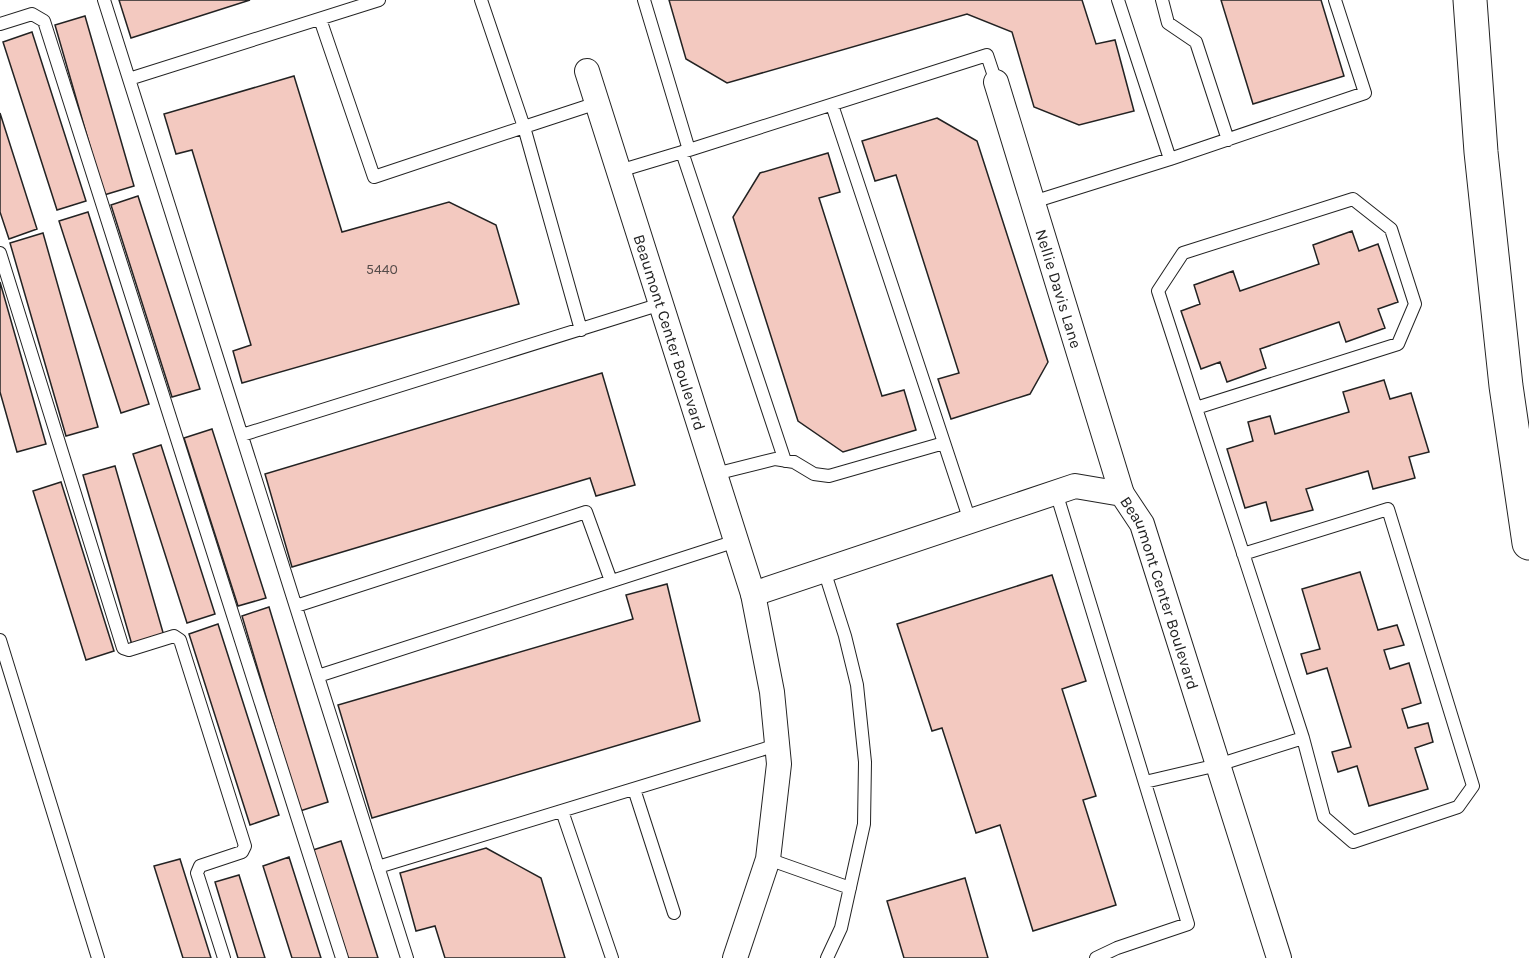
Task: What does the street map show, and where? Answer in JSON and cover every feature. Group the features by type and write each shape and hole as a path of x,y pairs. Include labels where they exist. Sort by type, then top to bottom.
{"highway":[{"path":"1470,0 1481,152 1501,339 1529,543"}],"street":[{"name":"Beaumont Center Boulevard","path":"587,71 753,594 772,692 779,764 768,859 735,958"},
{"name":"Nellie Davis Lane","path":"996,82 1122,494"},
{"name":"Beaumont Center Boulevard","path":"753,594 1075,486 1122,494 1142,524 1279,958"}],"lane":[{"path":"104,0 407,958"},
{"path":"129,79 380,0"},
{"path":"482,0 524,128 581,330"},
{"path":"644,0 686,151 785,461"},
{"path":"1118,0 1170,159"},
{"path":"1162,0 1168,23 1196,42 1228,140"},
{"path":"1032,202 1170,159 1365,93 1335,0"},
{"path":"0,24 32,14 44,21 342,958"},
{"path":"320,19 374,177 597,103"},
{"path":"619,171 987,55 996,82"},
{"path":"832,105 970,521"},
{"path":"1196,408 1398,344 1415,304 1391,229 1353,199 1183,253 1158,291 1243,554 1303,738 1324,817 1353,842 1458,807 1473,786 1388,509 1243,554"},
{"path":"0,253 123,648 129,650 174,636 180,640 245,846 242,852 200,866 197,873 224,958"},
{"path":"242,435 661,304"},
{"path":"715,474 775,459 794,462 814,474 829,476 944,443"},
{"path":"1056,492 1188,924 1117,948 1096,958"},
{"path":"296,606 586,512 611,581"},
{"path":"318,676 736,541"},
{"path":"824,570 845,636 857,685 865,762 864,824 841,928 827,958"},
{"path":"0,640 98,958"},
{"path":"1145,782 1218,765 1303,738"},
{"path":"378,867 777,746"},
{"path":"634,789 674,913"},
{"path":"562,811 612,958"},
{"path":"768,859 850,888"}],"building":[{"path":"119,0 250,0 131,38"},
{"path":"669,0 1082,0 1096,44 1115,40 1134,111 1079,125 1034,107 1012,32 967,14 727,83 686,59"},
{"path":"1221,0 1321,0 1344,76 1253,104"},
{"path":"85,16 134,186 104,195 55,25"},
{"path":"32,32 86,201 57,210 3,42"},
{"path":"294,76 342,232 449,202 496,225 519,304 242,383 233,351 251,345 192,150 176,154 164,114"},
{"path":"0,113 37,229 9,239 0,212"},
{"path":"937,118 977,141 1048,362 1030,394 951,419 938,379 959,373 896,175 875,181 862,141"},
{"path":"828,153 840,192 819,198 882,396 904,390 916,430 843,452 798,421 733,217 760,173"},
{"path":"138,196 200,389 172,397 111,205"},
{"path":"88,212 149,404 121,413 59,221"},
{"path":"1352,231 1359,251 1378,244 1398,302 1378,309 1385,328 1346,342 1339,322 1260,349 1266,368 1227,382 1220,362 1201,369 1181,311 1200,304 1194,285 1233,271 1240,291 1319,264 1313,245"},
{"path":"43,233 98,427 66,436 10,243"},
{"path":"0,282 46,444 17,452 0,392"},
{"path":"602,373 635,485 596,496 590,478 292,567 265,474"},
{"path":"1384,380 1390,399 1411,393 1429,452 1409,457 1415,478 1373,489 1368,471 1306,489 1313,510 1271,521 1266,502 1245,508 1227,449 1253,441 1248,422 1270,416 1275,434 1349,412 1343,392"},
{"path":"212,429 266,598 238,606 184,438"},
{"path":"161,445 215,614 187,623 133,454"},
{"path":"115,466 164,636 132,645 83,475"},
{"path":"61,482 114,651 86,660 33,491"},
{"path":"1360,572 1378,630 1397,625 1404,645 1384,650 1390,669 1409,663 1421,703 1402,709 1408,728 1428,723 1433,742 1415,748 1428,789 1369,806 1357,766 1338,772 1332,752 1351,747 1327,668 1307,674 1301,654 1320,649 1302,589"},
{"path":"1052,575 1086,681 1062,689 1096,796 1083,800 1116,905 1033,931 1000,825 976,833 942,728 932,731 897,624"},
{"path":"667,584 700,721 372,818 338,705 633,619 626,595"},
{"path":"269,607 328,802 300,811 242,616"},
{"path":"218,624 279,815 250,825 189,634"},
{"path":"341,841 378,958 348,958 313,850"},
{"path":"486,848 541,878 565,958 445,958 435,926 416,931 400,873"},
{"path":"289,857 321,958 292,958 263,866"},
{"path":"180,859 211,958 183,958 154,866"},
{"path":"239,875 265,958 238,958 215,882"},
{"path":"965,878 988,958 904,958 887,901"}]}
